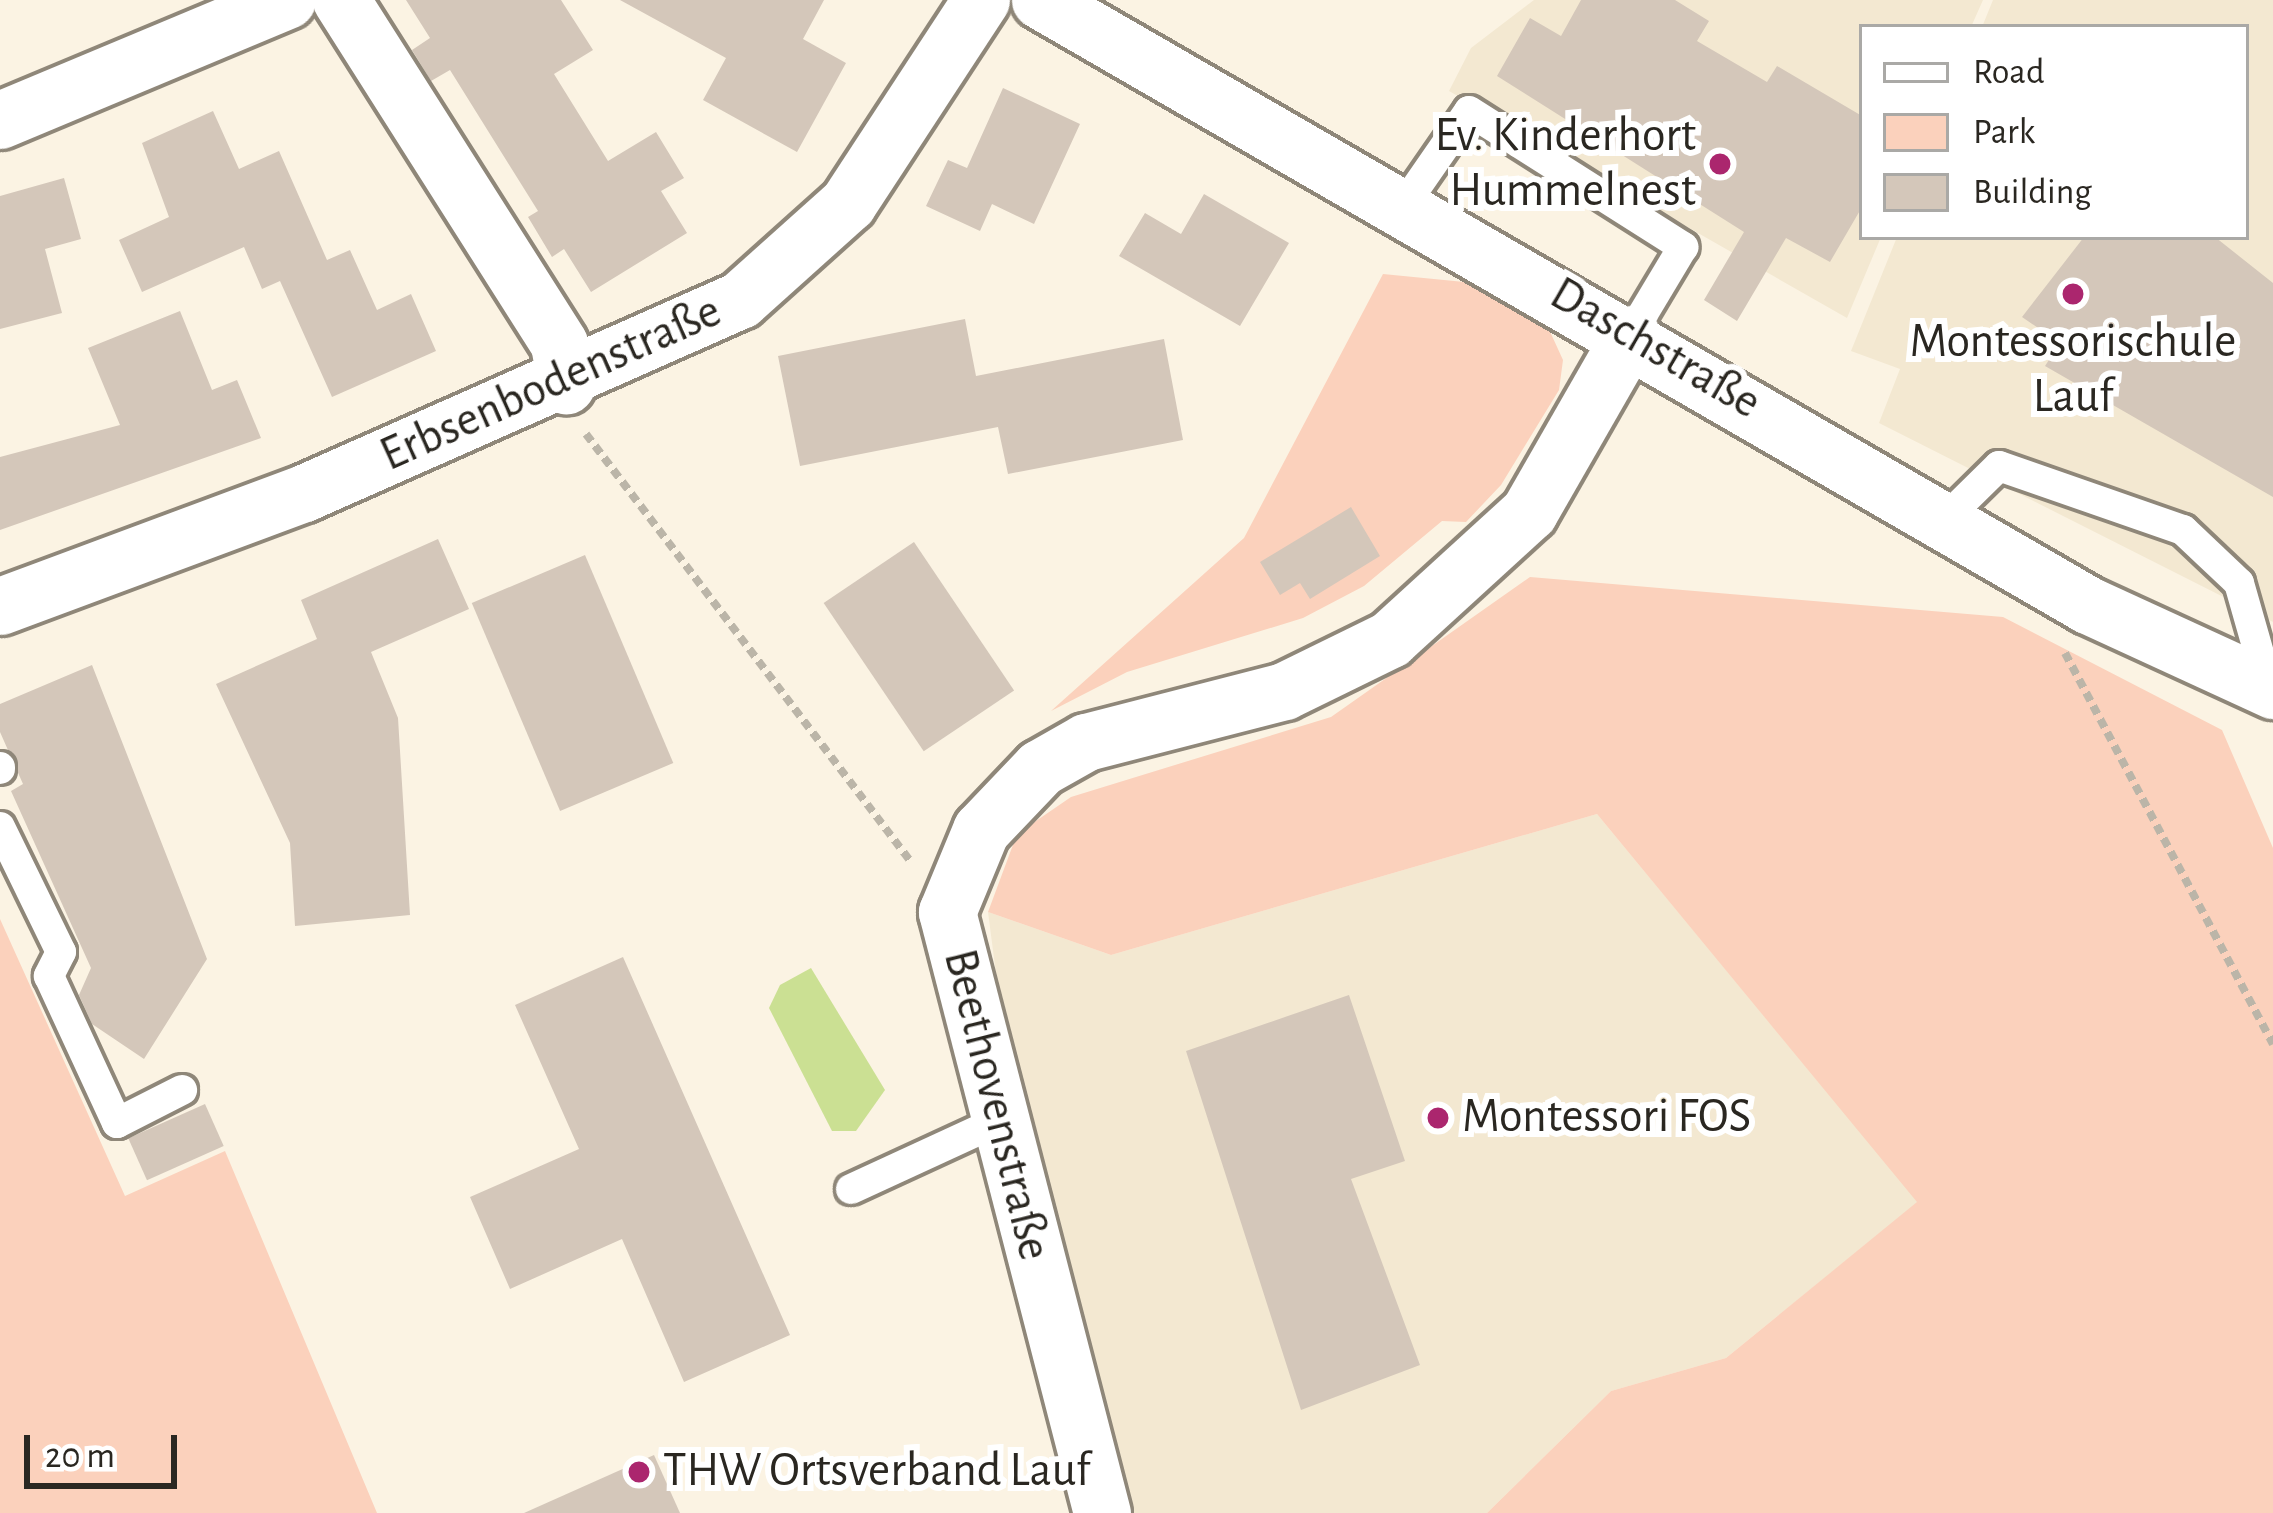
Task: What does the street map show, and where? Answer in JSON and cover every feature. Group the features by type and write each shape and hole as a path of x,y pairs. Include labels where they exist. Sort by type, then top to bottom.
{"street":[{"path":"0,120 287,0"},
{"path":"341,0 559,344 566,385"},
{"name":"Erbsenbodenstraße","path":"0,606 566,385 740,300 848,203 981,0"},
{"name":"Daschstraße","path":"1040,0 1631,334 2088,605 2271,689"},
{"name":"Beethovenstraße","path":"1102,1513 997,1122 947,911 981,830 1040,768 1086,742 1284,692 1390,639 1529,512 1631,334"}],"lane":[{"path":"1404,206 1469,111 1683,247 1631,334"},
{"path":"1944,520 1999,466 2183,530 2240,583 2271,689"},
{"path":"0,826 61,952 49,976 117,1123 182,1090"},
{"path":"851,1189 997,1122"}],"path":[{"path":"566,385 576,422 947,911"},
{"path":"2062,647 2273,1044"}],"shaded area":[{"name":"Ev. Kinderhort Hummelnest","path":"1534,0 1983,0 1972,24 1859,24 1859,240 1880,240 1847,318 1449,91 1471,48"},
{"name":"Montessorischule Lauf","path":"1993,0 2273,0 2273,622 1879,423 1900,369 1851,351 1896,240 2249,240 2249,24 1983,24"},
{"name":"Montessori FOS","path":"1597,814 1918,1202 1726,1358 1611,1391 1487,1513 1134,1513 1004,1035 988,912 1111,955"},
{"path":"811,968 885,1090 856,1131 832,1131 769,1008 780,985"}],"green space":[{"path":"1383,274 1505,286 1547,325 1563,360 1559,390 1501,485 1466,522 1442,521 1364,586 1303,618 1127,672 1051,711 1244,538"},
{"path":"1530,577 2003,617 2222,730 2273,848 2273,1513 1487,1513 1611,1391 1726,1358 1917,1202 1597,814 1111,955 988,912 1017,834 1071,797 1331,717"},
{"path":"0,919 125,1196 225,1151 377,1513 0,1513"}],"building":[{"path":"406,0 561,0 593,50 554,74 608,161 656,132 684,178 661,191 687,233 591,292 564,249 552,257 528,217 538,211 450,70 431,81 412,50 430,38"},
{"path":"620,0 824,0 803,39 846,63 797,152 703,100 726,58"},
{"name":"Ev. Kinderhort Hummelnest","path":"1581,0 1675,0 1709,21 1697,41 1767,82 1777,66 1859,114 1859,212 1830,262 1786,238 1737,321 1704,300 1744,232 1497,76 1530,18 1561,36"},
{"path":"1003,88 1080,124 1034,224 992,204 980,231 926,206 948,160 967,168"},
{"path":"213,111 239,169 279,151 327,260 350,250 377,310 411,294 436,351 332,397 280,281 262,289 244,247 142,292 119,240 169,217 142,143"},
{"path":"64,178 81,239 45,249 62,313 0,329 0,196"},
{"path":"1204,194 1289,243 1240,326 1119,256 1145,213 1181,234"},
{"path":"2082,240 2219,240 2273,283 2273,497 2045,366 2060,343 2022,317"},
{"path":"180,311 212,390 237,380 261,438 0,530 0,457 120,425 88,348"},
{"path":"965,319 976,376 1164,339 1183,440 1008,474 998,427 800,466 778,356"},
{"path":"1351,507 1380,556 1310,599 1300,583 1280,595 1260,562"},
{"path":"438,539 469,609 371,652 398,718 410,915 295,926 290,843 216,684 317,639 301,600"},
{"path":"914,542 1014,690 924,751 824,603"},
{"path":"585,555 673,763 560,811 472,603"},
{"path":"92,665 207,959 144,1059 92,1024 79,995 91,968 11,791 23,784 0,732 0,704"},
{"path":"623,957 790,1335 684,1382 622,1239 510,1289 470,1197 579,1149 515,1005"},
{"path":"1349,995 1405,1161 1351,1179 1420,1365 1301,1410 1186,1051"},
{"path":"205,1104 224,1146 147,1180 128,1138"},
{"name":"THW Ortsverband Lauf","path":"654,1455 680,1513 524,1513"}],"place":[{"name":"Ev. Kinderhort Hummelnest","path":"1720,164"},
{"name":"Montessorischule Lauf","path":"2073,294"},
{"name":"Montessori FOS","path":"1438,1118"},
{"name":"THW Ortsverband Lauf","path":"639,1472"}]}
